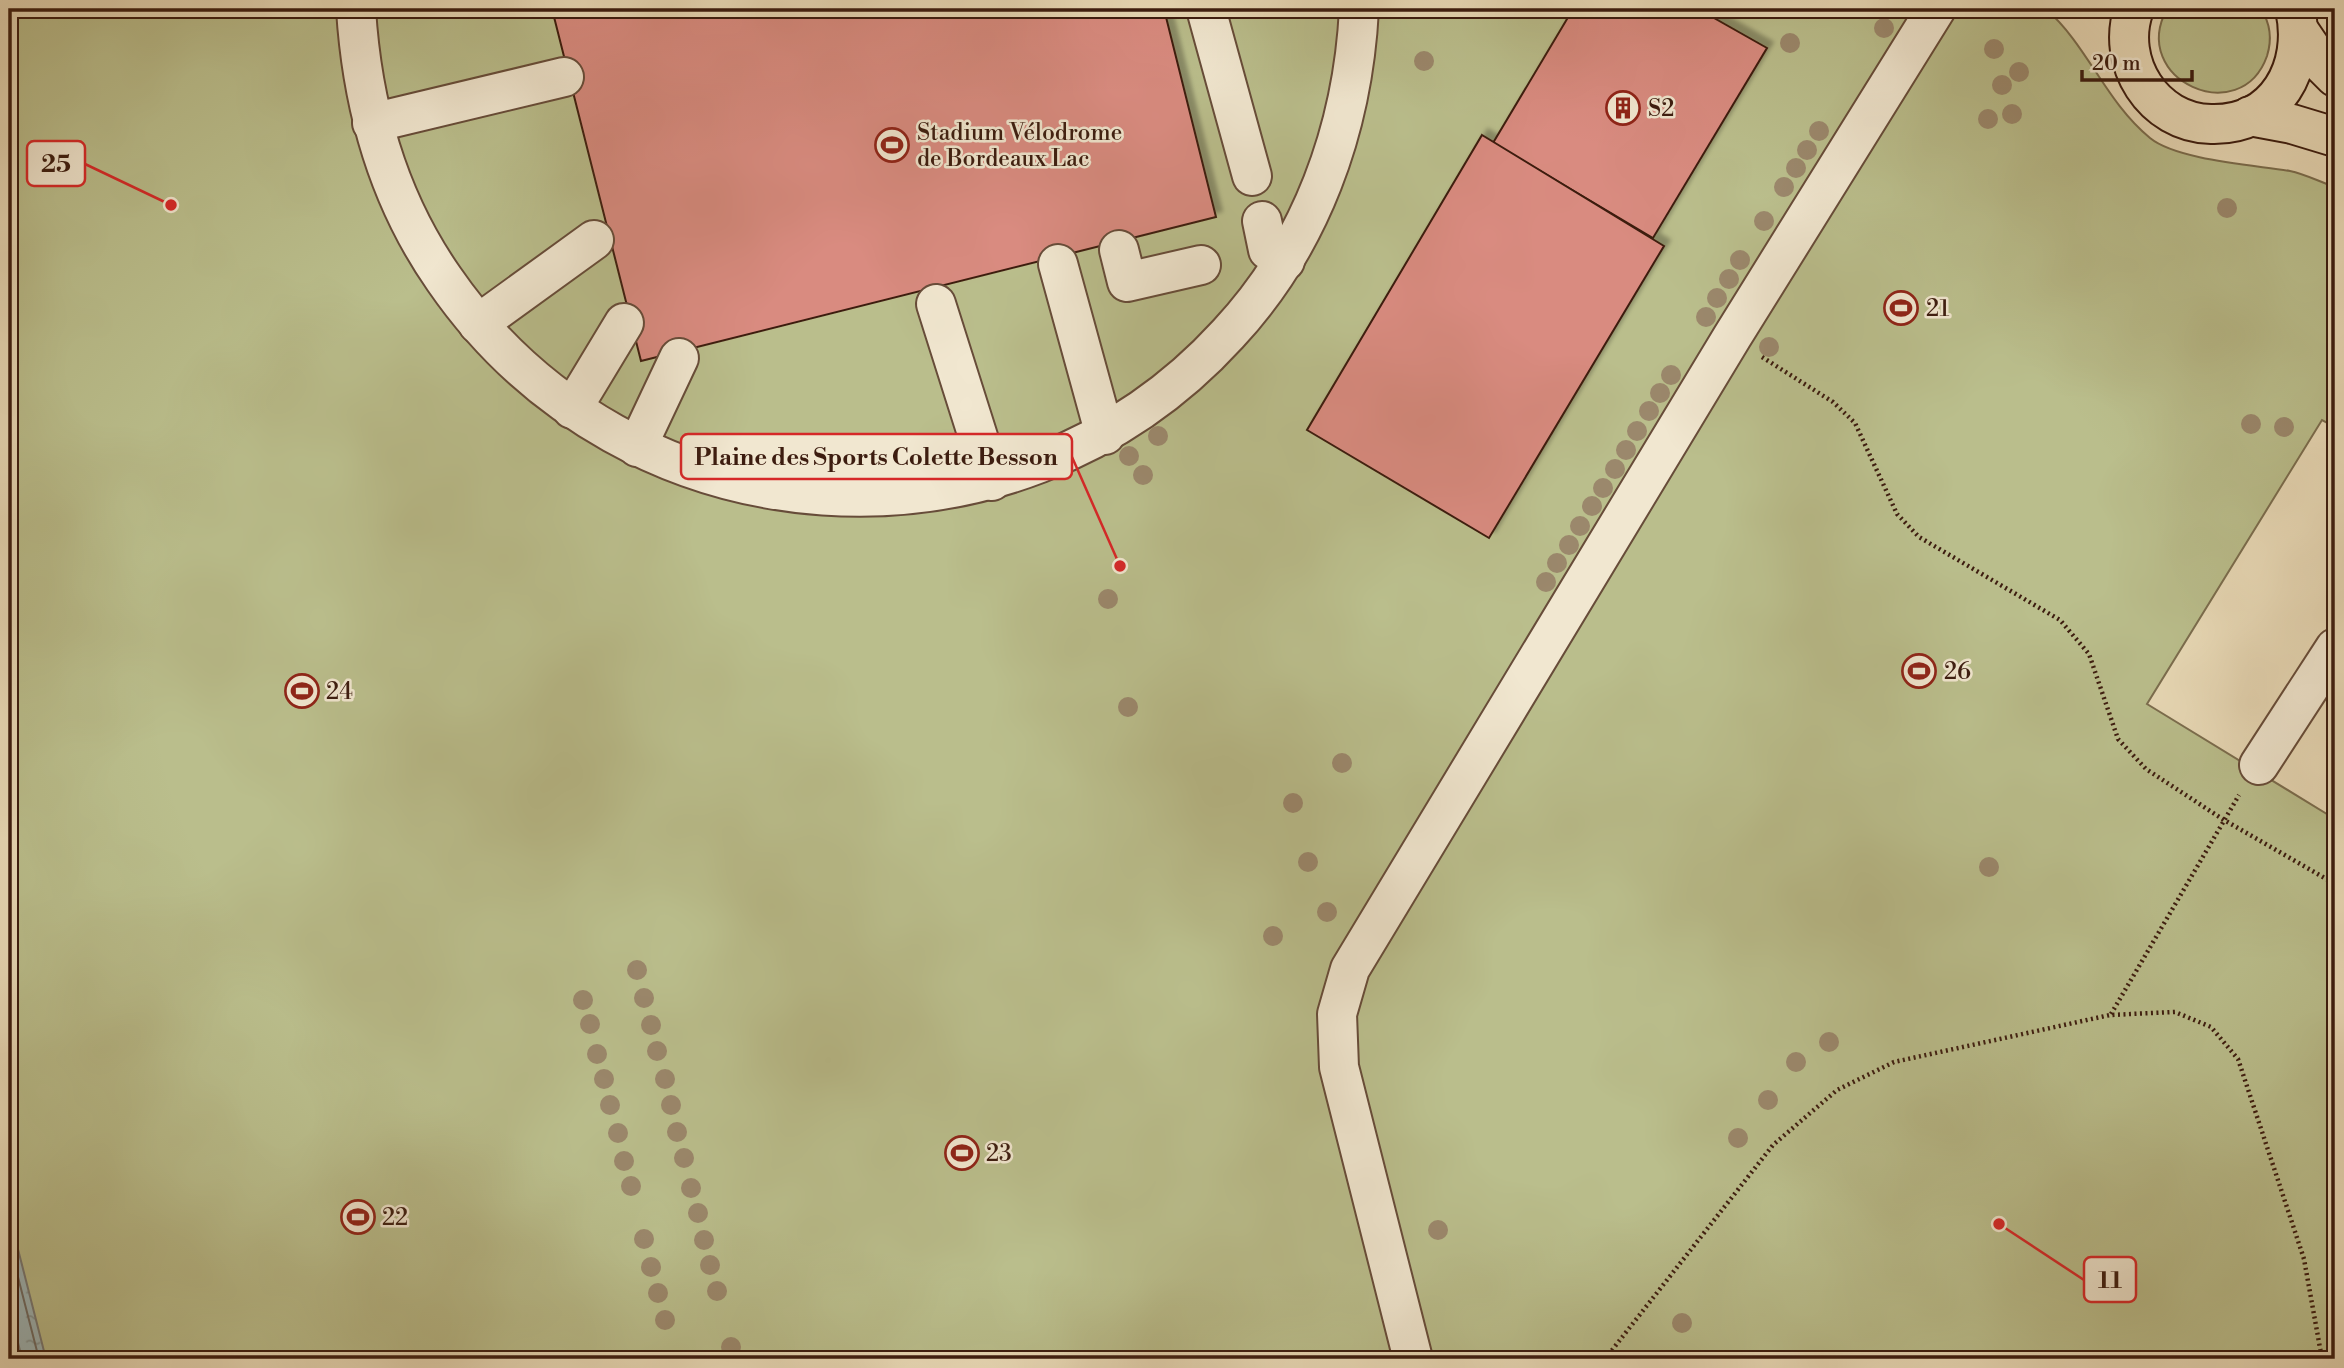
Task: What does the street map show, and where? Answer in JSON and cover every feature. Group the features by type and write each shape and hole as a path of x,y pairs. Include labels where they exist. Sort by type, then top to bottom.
{"main road":[{"path":"2103,9 2128,46"},
{"path":"2134,9 2128,46 2132,66 2141,84 2154,100 2171,113 2210,124 2250,116 2272,102 2289,82 2298,58 2297,20"},
{"path":"2297,20 2320,63 2335,77"},
{"path":"2250,116 2292,124 2335,138"}],"street":[{"path":"356,9 364,86 372,123 390,178 414,230 444,279 478,324 507,355 572,408 637,447 693,470 751,487 812,496 873,498 933,493 992,481 1050,461 1105,435 1158,400 1205,359 1248,313 1264,247 1315,203 1338,141 1353,77 1359,9"},
{"path":"1206,9 1252,176"},
{"path":"1413,1359 1339,1067 1337,1014 1350,969 1732,337 1936,9"},
{"path":"372,123 564,76"},
{"path":"478,324 594,240"},
{"path":"1119,250 1127,282 1201,265"},
{"path":"1058,264 1105,435"},
{"path":"936,303 992,481"},
{"path":"572,408 624,323"},
{"path":"637,447 680,358"},
{"path":"2259,765 2335,648"}],"path":[{"path":"1732,337 1833,402 1854,423 1896,514 1919,537 2060,620 2089,654 2118,739 2146,769 2224,820 2335,884"},
{"path":"2110,1015 2224,820"},
{"path":"1605,1359 1773,1145 1838,1090 1894,1062 2110,1015 2175,1012 2211,1027 2238,1059 2304,1258 2322,1359"}],"green space":[{"path":"9,9 2046,9 2074,40 2108,91 2150,138 2178,152 2290,171 2335,187 2335,427 2322,420 2147,704 2335,819 2335,1359 40,1359 9,1236"},
{"path":"2167,9 2261,9 2268,26 2269,44 2267,56 2254,78 2235,90 2214,92 2193,87 2175,75 2163,57 2159,34"}],"water":[{"path":"9,1214 46,1359 22,1359 9,1306"}],"building":[{"name":"Stadium Vélodrome de Bordeaux Lac","path":"552,9 1164,9 1216,217 641,361"},
{"name":"S2","path":"1573,9 1698,9 1767,48 1653,238 1493,143"},
{"path":"1482,135 1664,246 1489,538 1307,430"}],"place":[{"name":"S2","path":"1623,108"},
{"name":"Stadium Vélodrome de Bordeaux Lac","path":"892,145"},
{"name":"25","path":"171,205"},
{"name":"21","path":"1901,308"},
{"name":"Plaine des Sports Colette Besson","path":"1120,566"},
{"name":"26","path":"1919,671"},
{"name":"24","path":"302,691"},
{"name":"23","path":"962,1153"},
{"name":"22","path":"358,1217"},
{"name":"11","path":"1999,1224"}]}
